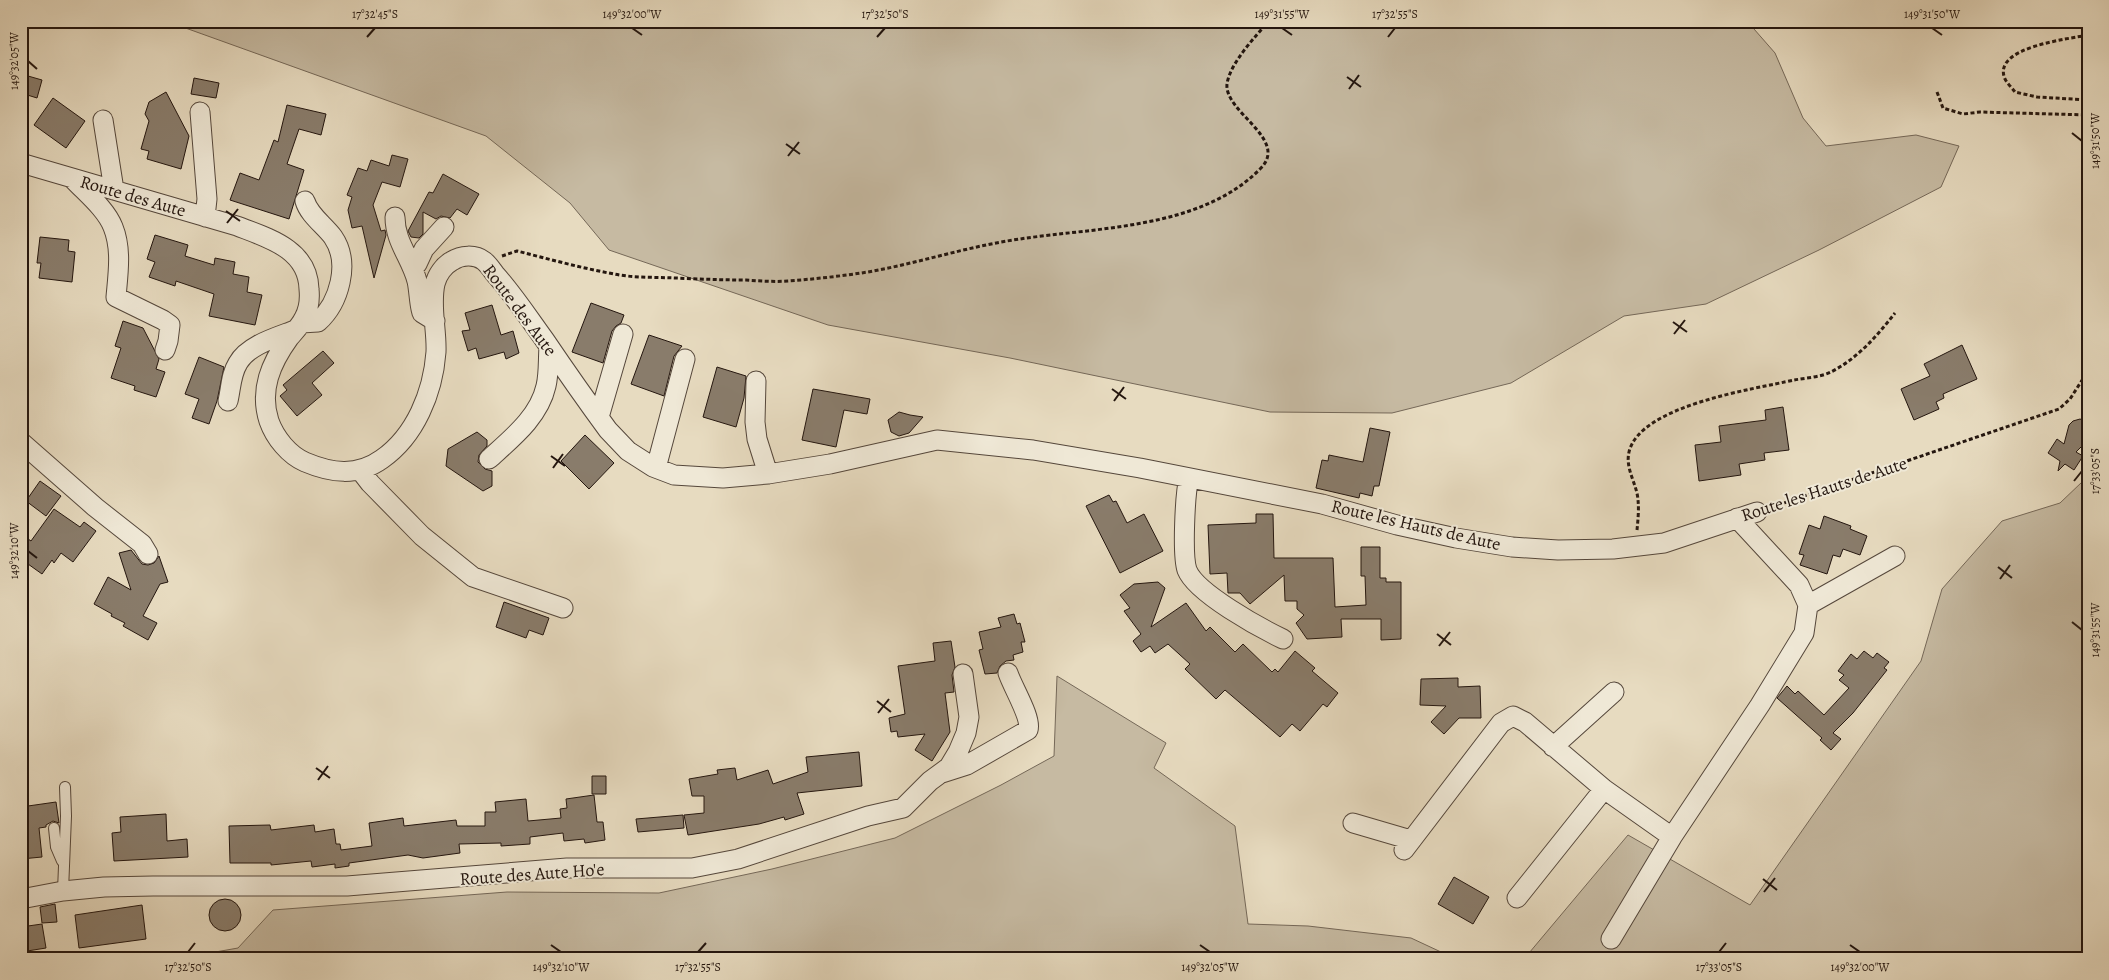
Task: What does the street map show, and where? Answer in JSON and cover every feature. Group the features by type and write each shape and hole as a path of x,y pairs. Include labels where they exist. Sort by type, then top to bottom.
{"street":[{"path":"200,112 208,199 205,217"},
{"path":"102,120 114,190"},
{"name":"Route des Aute","path":"21,163 205,217 268,238 295,255 305,270 309,285 310,301 305,318 280,351 270,370 265,388 266,411 272,431 283,446 302,461 327,470 353,472 372,466 391,453 406,437 427,396 436,353 435,283 447,263 459,256 474,257 484,261 505,285 599,418 628,451 656,468 674,475 723,478 768,474 830,464"},
{"path":"72,178 101,209 113,226 118,245 116,297 163,320 170,326 165,350"},
{"path":"228,401 232,378 237,364 243,355 298,326 318,322 329,312 336,298 341,278 340,258 334,238 315,218 305,201"},
{"path":"395,217 395,230 398,242 412,267 417,282 420,309 422,313 435,321"},
{"path":"412,267 416,264 424,248 444,227"},
{"path":"599,418 623,334"},
{"path":"489,458 513,438 533,416 542,400 547,384 549,347"},
{"path":"656,468 685,360"},
{"path":"756,381 757,439 768,474"},
{"name":"Route les Hauts de Aute","path":"830,464 937,440 1033,450 1322,504 1397,525 1456,538 1512,547 1558,550 1613,548 1664,543 1757,512"},
{"path":"21,442 95,507 142,544 148,554"},
{"path":"360,470 370,483 422,536 473,577 563,608"},
{"path":"1189,478 1184,535 1187,570 1199,586 1267,631 1283,639"},
{"path":"1611,940 1672,837 1760,705 1804,633 1808,604 1799,585 1737,518"},
{"path":"1808,604 1895,556"},
{"path":"941,773 967,765 1028,730 1030,724 1028,716 1014,690 1008,673"},
{"name":"Route des Aute Ho'e","path":"21,898 63,891 153,886 355,886 567,868 692,868 738,859 868,816 902,808 949,767 966,733 969,717 963,674"},
{"path":"1553,747 1614,692"},
{"path":"1354,823 1408,845 1501,723 1513,716 1525,722 1604,789 1672,837"},
{"path":"1517,898 1604,789"}],"lane":[{"path":"63,891 66,816 65,787"},
{"path":"54,828 56,846 63,864"}],"path":[{"path":"484,261 517,251 615,275 787,282 868,272 1018,239 1135,224 1196,209 1209,205 1236,187 1262,167 1267,159 1268,151 1263,140 1254,125 1238,110 1229,95 1227,85 1232,71 1244,51 1268,21"},
{"path":"2088,35 2028,47 2008,60 2004,70 2005,78 2015,92 2037,97 2088,100"},
{"path":"1937,92 1943,108 1963,114 1980,112 2088,115"},
{"path":"1637,546 1638,499 1630,470 1629,451 1638,435 1674,410 1698,402 1829,373 1851,360 1867,346 1895,313"},
{"name":"Route les Hauts de Aute","path":"1757,512 2058,409 2070,399 2088,371"}],"shaded area":[{"path":"166,21 1747,21 1775,53 1803,118 1826,146 1916,135 1959,146 1941,187 1819,250 1706,304 1624,316 1511,383 1392,413 1270,412 1010,358 828,325 609,250 570,203 486,136"},
{"path":"2088,471 2088,959 1524,959 1628,835 1750,905 1921,661 1942,589 2002,521 2060,503 2082,482"},
{"path":"1057,676 1166,743 1154,768 1235,826 1248,924 1308,926 1411,938 1456,959 176,959 238,948 273,910 507,892 659,893 772,869 895,838 1054,756"}],"building":[{"path":"21,74 42,80 37,98 21,93"},
{"path":"194,78 219,83 216,98 191,94"},
{"path":"166,92 189,136 181,169 147,159 149,151 141,149 149,121 145,114 149,102"},
{"path":"53,98 85,121 66,148 34,125"},
{"path":"287,105 326,114 321,135 299,129 287,164 304,170 289,219 230,200 240,173 259,180 274,140 278,142"},
{"path":"392,155 408,159 400,187 382,182 373,205 381,231 385,230 386,235 374,278 362,226 352,228 348,210 352,197 347,195 358,168 367,171 371,160 389,166"},
{"path":"443,174 479,194 467,215 457,209 450,218 441,216 436,219 423,212 423,234 419,238 411,237 408,231 429,192 433,193"},
{"path":"155,235 188,245 185,256 214,265 215,258 235,262 233,274 249,277 247,292 262,295 255,325 209,316 214,294 176,281 175,286 149,277 155,262 147,259"},
{"path":"40,237 69,240 68,251 75,252 72,282 39,278 41,263 37,263"},
{"path":"591,303 624,315 621,323 612,331 603,363 572,352"},
{"path":"492,305 501,335 513,331 519,353 506,359 504,352 479,359 476,348 468,351 462,331 470,330 465,313"},
{"path":"123,321 143,328 159,359 156,369 165,372 156,397 134,390 135,386 111,378 121,348 115,346"},
{"path":"649,335 682,346 674,356 664,396 631,384"},
{"path":"1962,345 1977,379 1943,394 1944,398 1936,402 1939,409 1914,420 1901,389 1930,376 1924,364"},
{"path":"323,351 334,363 312,383 322,395 297,416 280,396 287,390 283,385"},
{"path":"199,357 224,367 217,401 209,424 192,418 199,399 185,394"},
{"path":"717,367 746,376 744,398 736,427 703,417"},
{"path":"813,389 870,399 867,414 844,410 836,447 802,440"},
{"path":"1783,407 1789,450 1764,453 1765,460 1739,464 1741,475 1699,481 1695,445 1721,442 1719,426 1766,420 1765,410"},
{"path":"899,412 923,417 909,433 899,436 891,432 888,420"},
{"path":"2080,419 2088,422 2088,440 2076,452 2083,456 2074,470 2065,464 2058,471 2060,461 2048,453 2057,439 2064,444 2069,425 2073,421"},
{"path":"1370,428 1390,432 1379,486 1374,486 1372,496 1360,493 1359,498 1316,488 1322,460 1328,461 1329,455 1363,462"},
{"path":"477,432 487,440 487,446 479,455 478,462 485,469 492,471 492,486 483,491 446,466 448,449"},
{"path":"585,435 614,463 589,489 561,461"},
{"path":"40,481 61,496 46,516 26,501"},
{"path":"1109,495 1113,502 1116,501 1127,523 1144,514 1163,551 1120,573 1086,506"},
{"path":"54,509 80,527 84,522 96,531 73,562 61,553 54,563 52,560 42,574 21,559 21,534 31,541"},
{"path":"1256,514 1273,514 1274,558 1333,558 1335,607 1366,605 1365,576 1361,576 1361,547 1380,547 1380,578 1386,578 1386,582 1401,582 1401,639 1381,640 1381,619 1341,619 1342,637 1307,639 1296,623 1304,615 1297,609 1297,601 1285,601 1284,575 1250,604 1240,593 1228,593 1227,573 1210,574 1208,525 1256,523"},
{"path":"1824,516 1851,526 1850,529 1867,536 1860,555 1843,549 1840,557 1833,555 1827,574 1800,565 1804,555 1799,554 1809,525 1820,529"},
{"path":"131,550 142,564 154,563 159,556 168,582 160,584 143,616 157,623 148,640 123,626 125,623 94,604 108,577 131,590 119,553"},
{"path":"1158,582 1165,588 1151,627 1186,603 1206,631 1210,627 1235,652 1243,644 1272,672 1275,669 1278,672 1295,651 1315,668 1312,671 1338,693 1327,707 1323,704 1300,731 1292,724 1280,737 1225,690 1216,699 1185,669 1190,664 1168,644 1155,653 1150,646 1141,652 1133,641 1141,634 1124,611 1130,608 1120,595 1134,584"},
{"path":"504,602 549,618 543,635 529,630 526,638 496,627"},
{"path":"1014,614 1017,624 1020,623 1025,642 1021,642 1023,652 1013,655 1014,660 1006,661 1000,666 997,673 985,674 979,650 983,649 979,632 1001,627 998,618"},
{"path":"951,641 955,667 952,675 954,692 945,693 950,732 932,761 915,750 925,734 898,737 897,731 891,732 889,718 905,714 898,666 935,661 933,643"},
{"path":"1864,651 1873,658 1877,653 1889,662 1884,668 1887,670 1853,713 1833,733 1841,739 1831,750 1820,740 1822,738 1777,698 1787,686 1795,694 1798,691 1824,715 1849,688 1839,680 1844,675 1838,671 1851,654 1857,659"},
{"path":"1458,678 1458,687 1480,686 1481,718 1459,718 1444,734 1431,722 1446,706 1420,705 1421,679"},
{"path":"859,752 862,786 797,793 804,814 785,820 784,817 759,824 688,835 684,815 704,813 704,796 692,796 689,779 718,774 717,770 735,768 737,780 768,770 773,784 808,772 806,757"},
{"path":"592,776 606,776 606,794 592,794"},
{"path":"594,795 597,822 603,822 605,840 585,843 584,839 564,841 563,833 530,837 530,844 501,846 501,843 459,844 460,853 423,858 408,855 349,863 349,866 335,868 335,864 312,867 311,861 271,865 271,863 230,863 229,826 270,825 271,830 314,825 315,832 334,829 336,844 340,844 341,850 372,846 369,823 403,818 404,826 456,820 457,826 485,826 485,812 496,812 495,802 526,799 528,821 561,818 560,809 567,808 566,799"},
{"path":"56,802 59,823 53,821 46,825 46,827 39,828 42,857 21,859 21,807"},
{"path":"166,814 167,841 187,839 188,857 114,861 112,833 121,832 120,817"},
{"path":"683,815 684,828 638,832 636,819"},
{"path":"1454,877 1489,897 1473,924 1438,904"},
{"path":"225,899 231,900 236,904 240,909 240,921 236,926 231,930 225,931 219,930 214,926 210,921 209,915 210,909 214,904 219,900"},
{"path":"55,904 57,922 42,923 40,907"},
{"path":"142,905 146,939 79,948 75,915"},
{"path":"42,924 46,948 21,952 21,927"}]}
